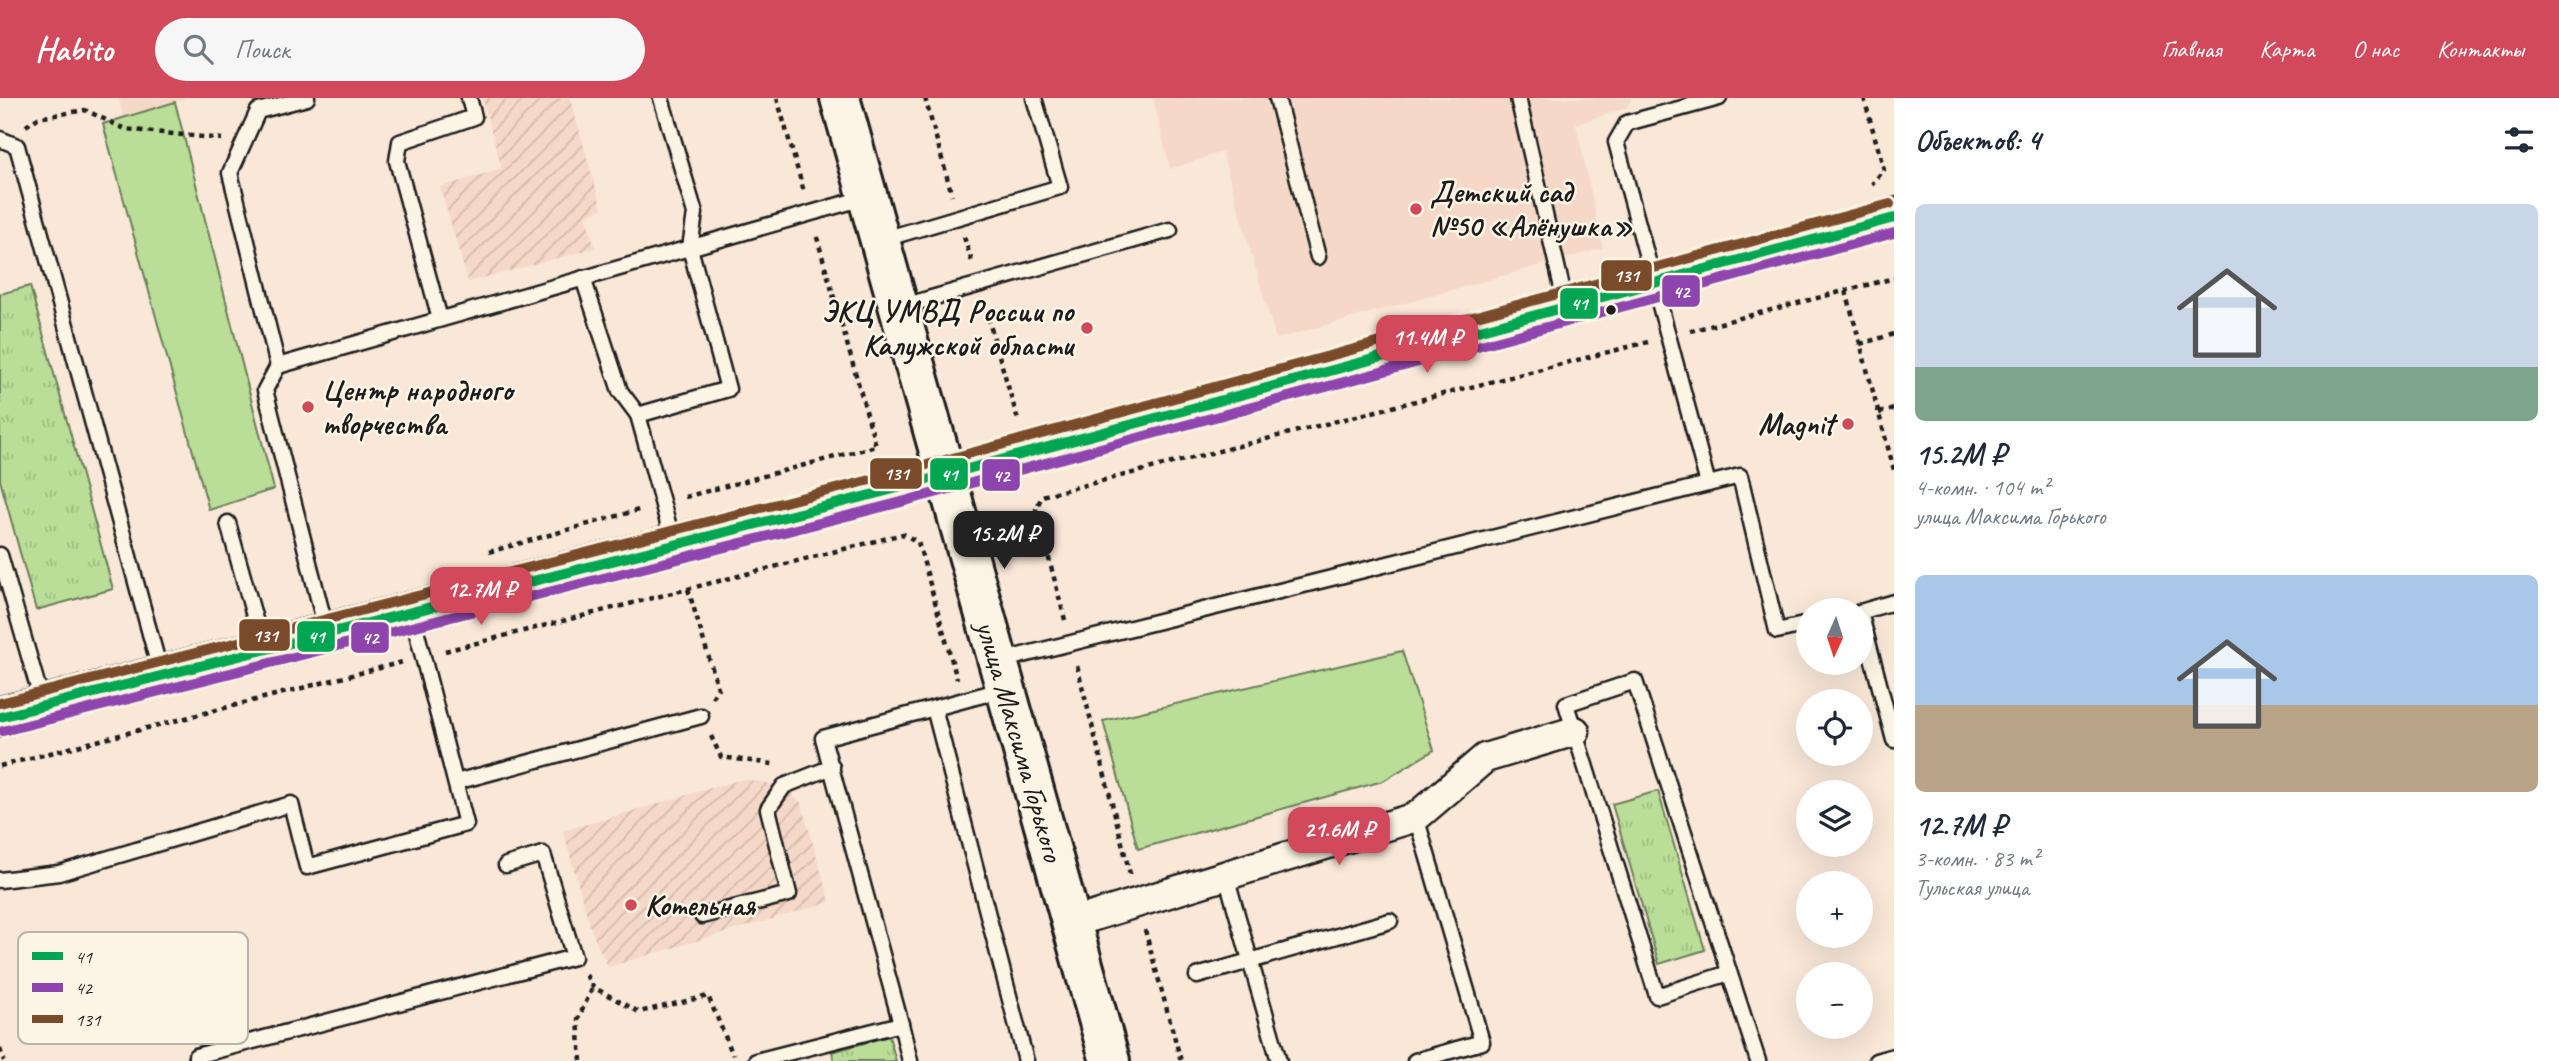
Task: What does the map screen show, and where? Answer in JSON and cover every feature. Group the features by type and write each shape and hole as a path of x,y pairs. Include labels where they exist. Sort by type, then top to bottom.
{"main road":[{"name":"улица Максима Горького","path":"840,98 1110,1061"},
{"path":"0,717 674,546 1894,218"}],"street":[{"path":"1071,923 1416,817 1485,758 1575,731"}],"lane":[{"path":"307,98 258,111 230,173 278,366 265,390 328,634"},
{"path":"440,319 397,162 400,142 474,117 469,98"},
{"path":"638,415 729,389 690,248 695,213 662,98"},
{"path":"880,240 1060,187 1034,98"},
{"path":"1277,98 1318,257"},
{"path":"1518,98 1566,307"},
{"path":"1708,484 1616,142 1627,123 1719,98"},
{"path":"3,140 17,146 161,674"},
{"path":"278,366 868,197"},
{"path":"899,307 1170,230"},
{"path":"583,278 620,391 638,415 674,546"},
{"path":"911,1061 823,738 934,708 1070,642 1740,477 1777,631 1796,627"},
{"path":"228,523 264,650"},
{"path":"0,555 44,707"},
{"path":"1873,608 1894,602"},
{"path":"0,880 59,873 291,804 307,867 466,824 412,614"},
{"path":"1873,661 1894,740"},
{"path":"1730,973 1657,996 1566,704 1635,681 1730,973 1758,1061"},
{"path":"934,708 1026,1061"},
{"path":"456,782 701,716"},
{"path":"702,916 789,894 768,809 784,786 832,767"},
{"path":"1415,1061 1482,1042 1416,817"},
{"path":"248,1042 574,957 543,854 506,865"},
{"path":"1226,876 1279,1061"},
{"path":"1197,976 1390,921"},
{"path":"756,1061 901,1024"},
{"path":"196,1061 196,1056 242,1044"},
{"path":"1877,1061 1894,1056"}],"path":[{"path":"478,555 876,446 777,98"},
{"path":"925,98 1018,421 1031,417"},
{"path":"1862,187 1875,183 1884,170 1864,98"},
{"path":"3,140 38,118 85,110 125,129 244,142"},
{"path":"1181,1061 1036,509 1042,496 1894,278"},
{"path":"1846,291 1894,470"},
{"path":"1860,344 1894,334"},
{"path":"1879,413 1894,409"},
{"path":"890,538 903,534 918,542 960,691 934,708"},
{"path":"688,589 718,688 701,716 721,757 787,766 832,767"},
{"path":"574,957 593,987 639,1012 708,996 729,1050 738,1061"},
{"path":"581,1061 578,1018 593,987"},
{"path":"0,1049 4,1061"}],"shaded area":[{"path":"119,98 187,98 123,117"},
{"path":"482,98 570,98 602,209 586,216 595,248 468,282 440,187 502,169"},
{"name":"Детский сад №50 «Алёнушка»","path":"1153,98 1632,98 1626,108 1576,124 1603,248 1276,339 1222,152 1170,169"},
{"path":"742,779 784,786 801,803 830,902 608,967 591,930 563,831"}],"green space":[{"path":"175,102 274,489 209,510 103,124"},
{"path":"30,286 113,589 36,610 0,480 0,294"},
{"path":"1402,651 1434,750 1383,781 1138,849 1103,721"},
{"path":"1658,791 1705,950 1659,964 1612,804"},
{"path":"889,1036 896,1061 834,1061 832,1052"}],"transit line":[{"name":"131","path":"0,703 886,476 1890,204"},
{"name":"41","path":"0,717 890,490 1894,218"},
{"name":"42","path":"3,731 894,504 1894,233"}],"place":[{"name":"Детский сад №50 «Алёнушка»","path":"1416,209"},
{"name":"ЭКЦ УМВД России по Калужской области","path":"1087,328"},
{"name":"Центр народного творчества","path":"308,407"},
{"name":"Magnit","path":"1848,424"},
{"name":"Котельная","path":"631,905"}]}
